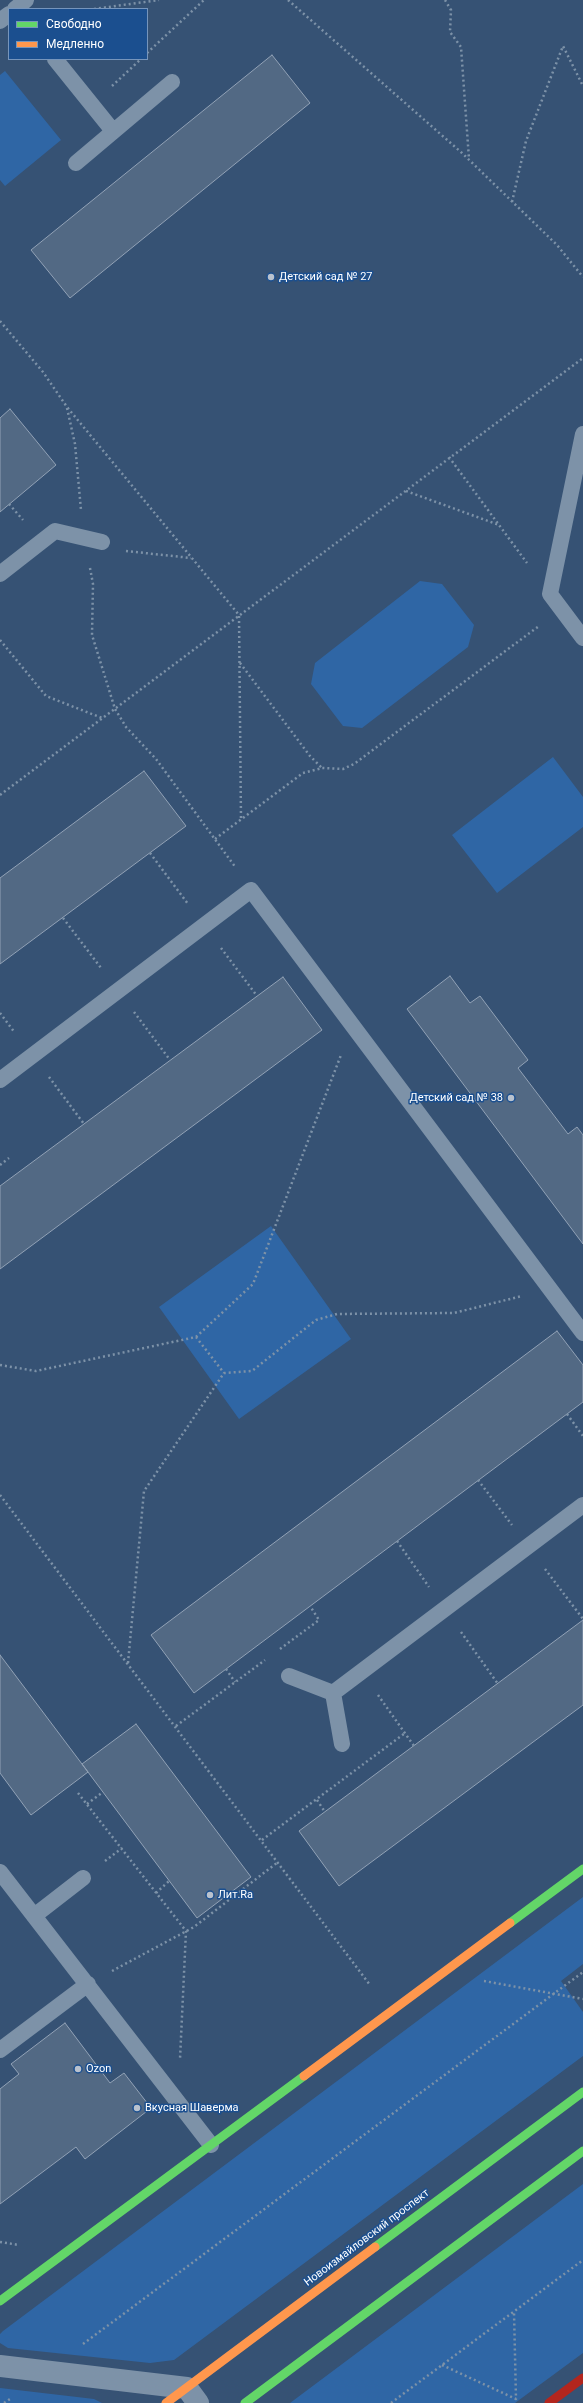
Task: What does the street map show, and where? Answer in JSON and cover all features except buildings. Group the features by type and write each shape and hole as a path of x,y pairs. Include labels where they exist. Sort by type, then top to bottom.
{"street":[{"path":"0,2302 583,1869"},
{"name":"Новоизмайловский проспект","path":"166,2403 192,2395 583,2092"},
{"path":"245,2403 583,2151"},
{"path":"0,2366 192,2395"},
{"path":"549,2403 583,2378"}],"lane":[{"path":"0,21 8,14"},
{"path":"57,60 91,105 113,130"},
{"path":"76,162 172,82"},
{"path":"582,635 550,594 583,434"},
{"path":"0,574 55,531 102,542"},
{"path":"0,1080 251,890 583,1333"},
{"path":"333,1693 583,1505"},
{"path":"289,1676 333,1693"},
{"path":"333,1693 342,1744"},
{"path":"1,1875 88,1984 188,2118 211,2145"},
{"path":"34,1916 83,1878"},
{"path":"0,2050 88,1984"}],"path":[{"path":"101,8 158,0"},
{"path":"148,52 204,0"},
{"path":"288,0 469,160 557,245 583,277"},
{"path":"445,0 451,10 450,32 461,47 469,160"},
{"path":"512,202 526,141 563,46 583,84"},
{"path":"91,105 140,60"},
{"path":"0,321 43,372 67,407 239,616 241,820"},
{"path":"0,795 583,358"},
{"path":"67,407 75,444 84,538 93,584 92,635 115,708 215,839 251,890"},
{"path":"450,458 550,594"},
{"path":"405,491 500,526"},
{"path":"102,542 130,553 191,558"},
{"path":"215,839 303,773 322,768 343,769 354,764 562,609"},
{"path":"0,640 46,696 102,718"},
{"path":"240,663 310,756 322,768"},
{"path":"0,1364 36,1371 196,1337 253,1284 353,1025"},
{"path":"0,1165 9,1158"},
{"path":"224,1373 252,1371 316,1320 337,1314 454,1313 550,1289"},
{"path":"196,1337 224,1373"},
{"path":"128,1663 144,1491 224,1373"},
{"path":"567,1414 583,1436"},
{"path":"0,1495 176,1726 370,1985"},
{"path":"278,1651 319,1620 310,1606"},
{"path":"176,1726 271,1655"},
{"path":"226,1669 235,1682"},
{"path":"361,1672 414,1746"},
{"path":"262,1840 405,1733"},
{"path":"87,1804 102,1792"},
{"path":"78,1793 186,1931 180,2061"},
{"path":"317,1800 325,1812"},
{"path":"88,1984 194,1927 278,1862"},
{"path":"156,1893 169,1881"},
{"path":"79,2347 583,1972"},
{"path":"480,1980 583,1999"},
{"path":"0,2242 19,2245"},
{"path":"391,2403 583,2260"},
{"path":"442,2365 516,2399 514,2312"}],"shaded area":[{"path":"5,71 61,140 5,186 0,180 0,75"},
{"path":"420,581 442,584 474,625 468,647 362,728 343,726 311,684 315,663"},
{"path":"553,757 583,797 583,827 497,893 452,835"},
{"path":"271,1226 351,1339 239,1419 159,1307"},
{"path":"583,1897 583,1964 561,1981 583,2012 583,2056 174,2360 150,2363 8,2348 0,2343 0,2334 3,2331"},
{"path":"583,2184 583,2353 515,2403 290,2403"},
{"path":"0,2388 94,2399 102,2403 0,2403"}],"traffic: fast":[{"path":"510,1923 583,1869"},
{"path":"0,2301 304,2076"},
{"path":"375,2247 583,2092"},
{"path":"245,2403 583,2151"}],"traffic: slow":[{"path":"304,2076 510,1923"},
{"path":"166,2403 375,2247"}],"traffic: jam":[{"path":"549,2403 583,2378"}],"place":[{"name":"Детский сад № 27","path":"271,277"},
{"name":"Детский сад № 38","path":"511,1098"},
{"name":"Лит.Ra","path":"210,1895"},
{"name":"Ozon","path":"78,2069"},
{"name":"Вкусная Шаверма","path":"137,2108"}]}
